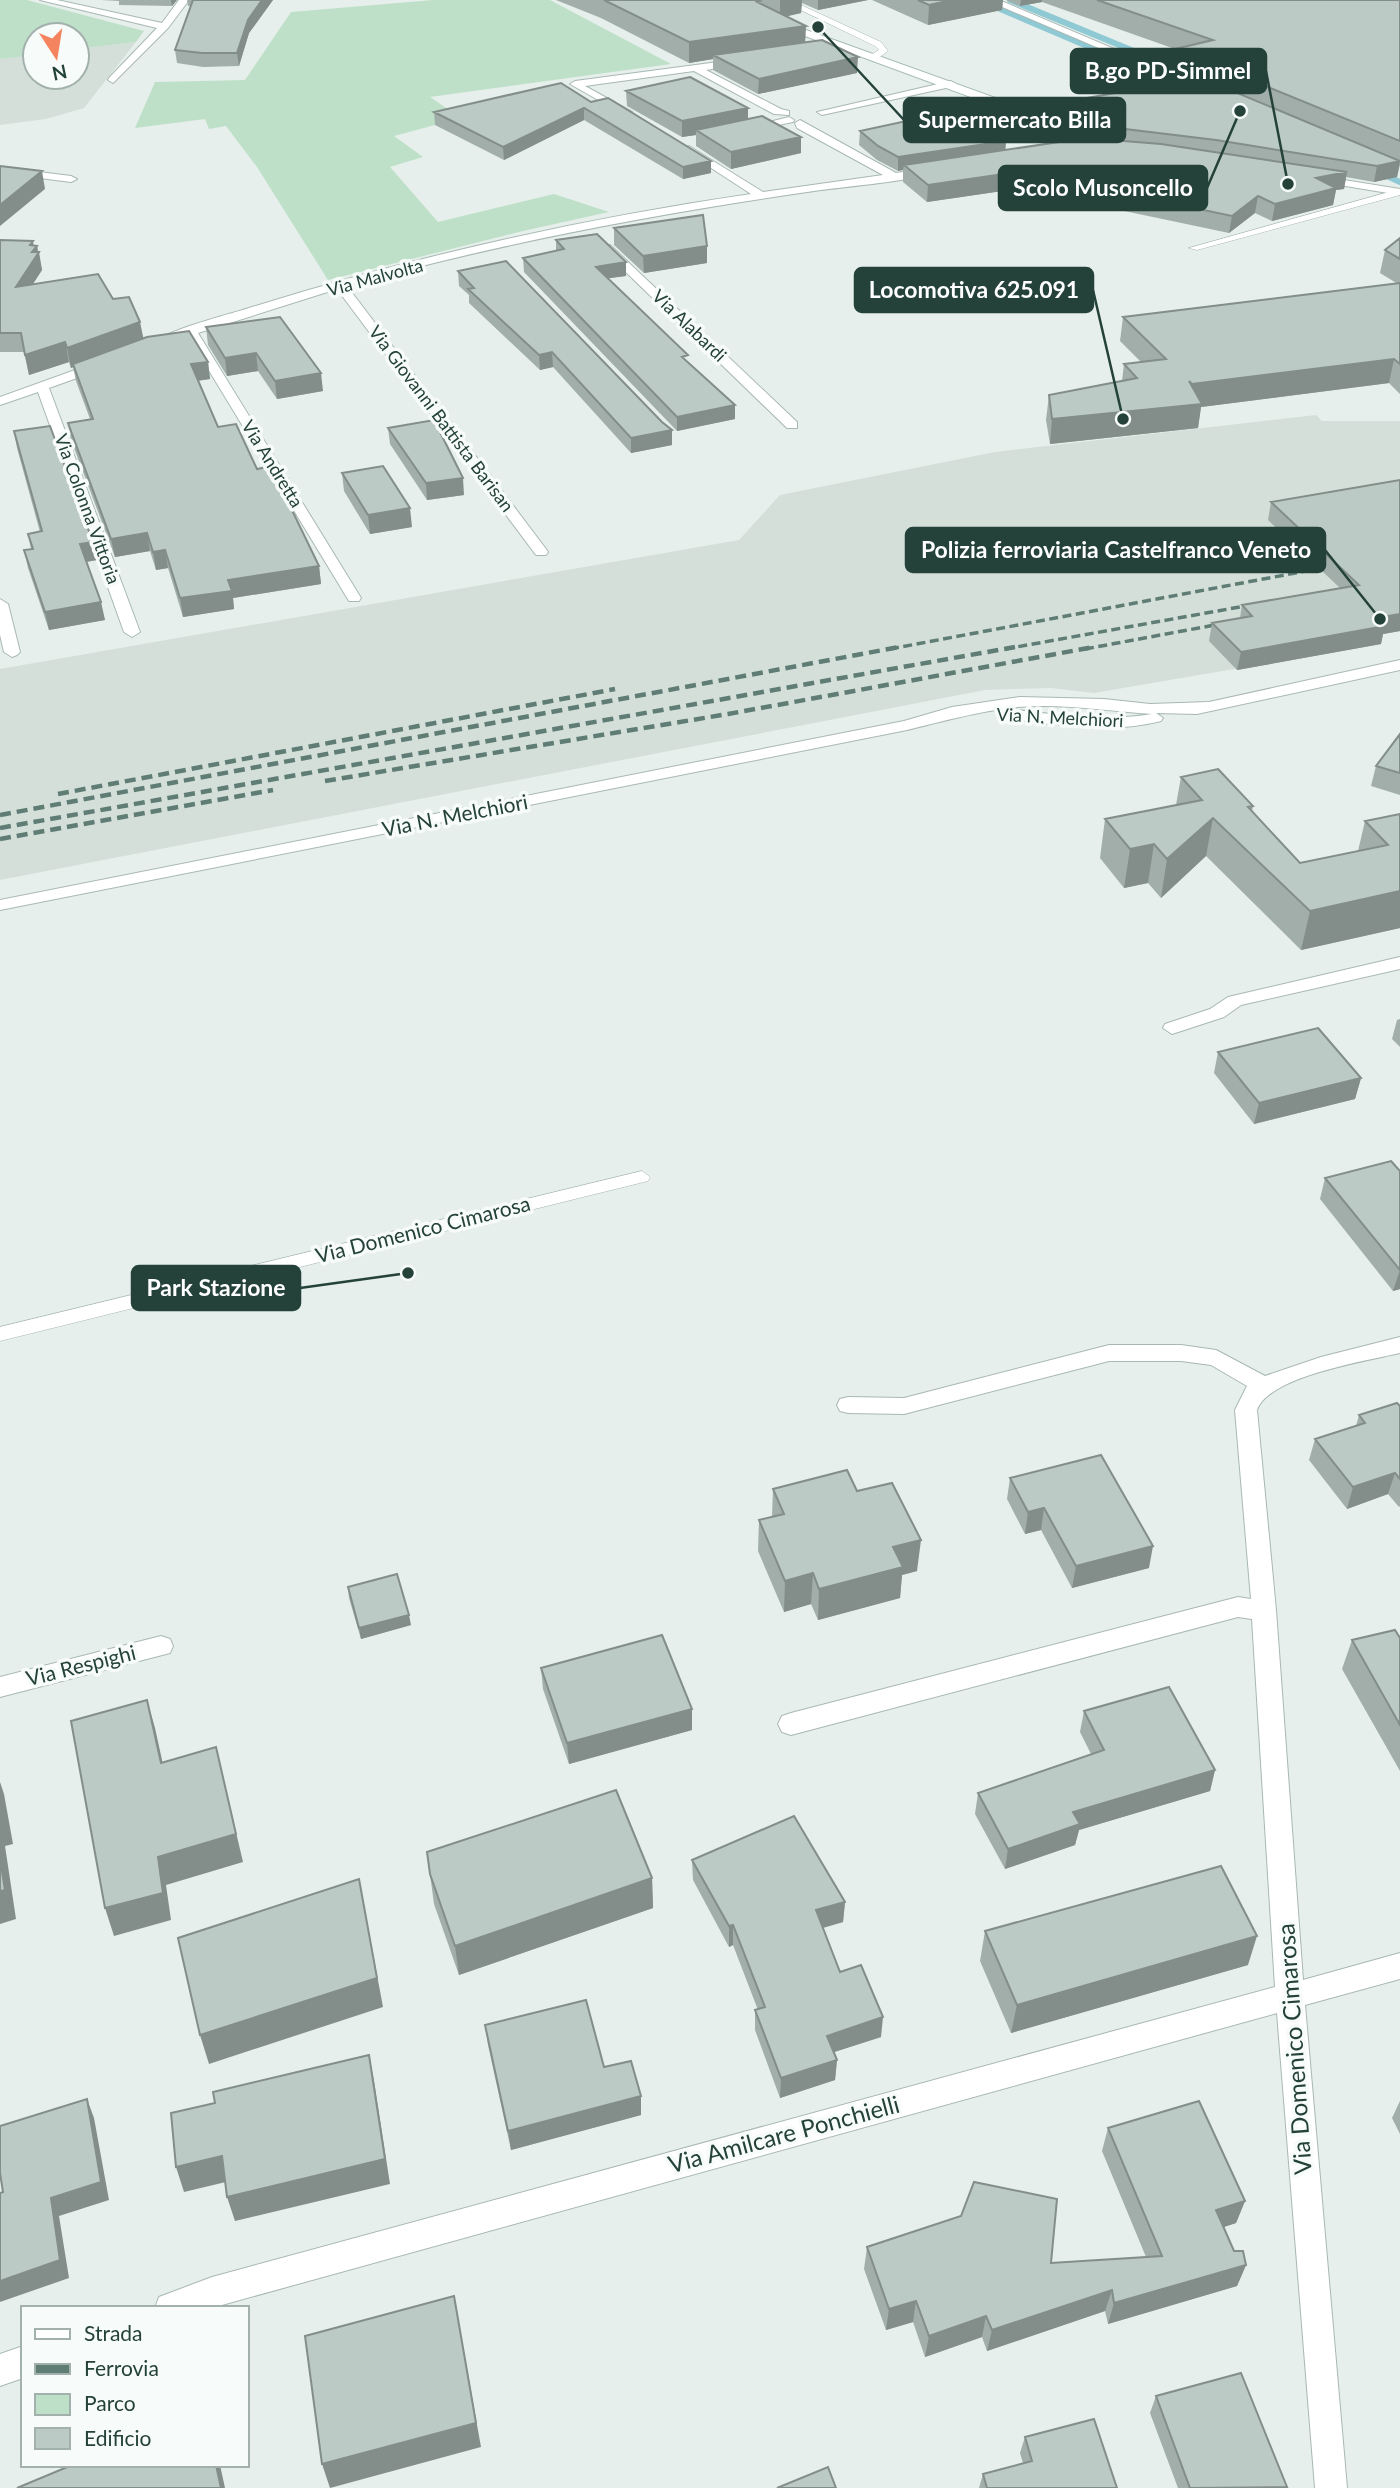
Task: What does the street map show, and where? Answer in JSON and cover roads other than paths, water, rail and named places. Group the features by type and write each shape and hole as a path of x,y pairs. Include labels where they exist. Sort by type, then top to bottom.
{"street":[{"path":"45,0 149,25 164,26"},
{"path":"113,80 164,26 184,0"},
{"path":"991,0 1182,80"},
{"path":"765,19 951,84 1045,121 1091,134 1102,143"},
{"path":"811,51 843,47"},
{"path":"634,117 575,84 748,61"},
{"path":"696,68 895,177"},
{"path":"734,132 791,119 819,121 825,117 817,111 951,84"},
{"path":"791,119 798,109"},
{"path":"1045,121 1062,145 1086,149 1102,143 1151,151"},
{"path":"1062,145 1091,134"},
{"path":"694,141 680,144 762,196"},
{"path":"0,170 71,179"},
{"name":"Via Malvolta","path":"150,346 341,286 496,253 586,227 762,196 936,170"},
{"path":"1304,176 1399,192"},
{"name":"Via Alabardi","path":"586,227 792,425"},
{"name":"Via Giovanni Battista Barisan","path":"341,286 541,552"},
{"name":"Via Andretta","path":"191,331 354,598"},
{"path":"0,401 114,359"},
{"name":"Via Colonna Vittoria","path":"42,386 132,632"},
{"path":"0,604 12,652"},
{"name":"Via N. Melchiori","path":"0,905 910,724 978,715 1024,715 1078,722 1131,722 1168,717 1208,706 1400,666"},
{"path":"1172,1028 1217,1013 1235,1001 1400,963"},
{"path":"848,1405 904,1406 1110,1353 1181,1353 1216,1357 1265,1386 1292,1374 1400,1345"},
{"name":"Via Domenico Cimarosa","path":"1265,1386 1253,1393 1246,1410 1264,1610 1290,1996 1331,2488"},
{"path":"791,1724 1238,1607 1264,1610"},
{"name":"Via Respighi","path":"0,1686 161,1646"},
{"name":"Via Amilcare Ponchielli","path":"175,2306 212,2292 1400,1966"},
{"path":"0,2370 21,2363"}],"lane":[{"path":"784,0 878,44 884,51 874,57"},
{"path":"1194,248 1399,192"},
{"name":"Via Domenico Cimarosa","path":"0,1334 642,1177"}],"waterway":[{"path":"979,0 1153,74"},
{"path":"1010,0 1170,66"},
{"path":"1378,172 1400,182"}],"railway":[{"path":"890,649 1338,565"},
{"path":"1005,649 1262,603"},
{"path":"1085,649 1231,622"},
{"path":"0,815 899,647"},
{"path":"0,828 1015,647"},
{"path":"325,781 728,714 1094,647"},
{"path":"58,794 615,689"},
{"path":"0,839 273,790"}],"place":[{"name":"Supermercato Billa","path":"818,27"},
{"name":"Scolo Musoncello","path":"1240,111"},
{"name":"B.go PD-Simmel","path":"1288,184"},
{"name":"Locomotiva 625.091","path":"1123,419"},
{"name":"Polizia ferroviaria Castelfranco Veneto","path":"1380,619"},
{"name":"Park Stazione","path":"408,1273"}]}
